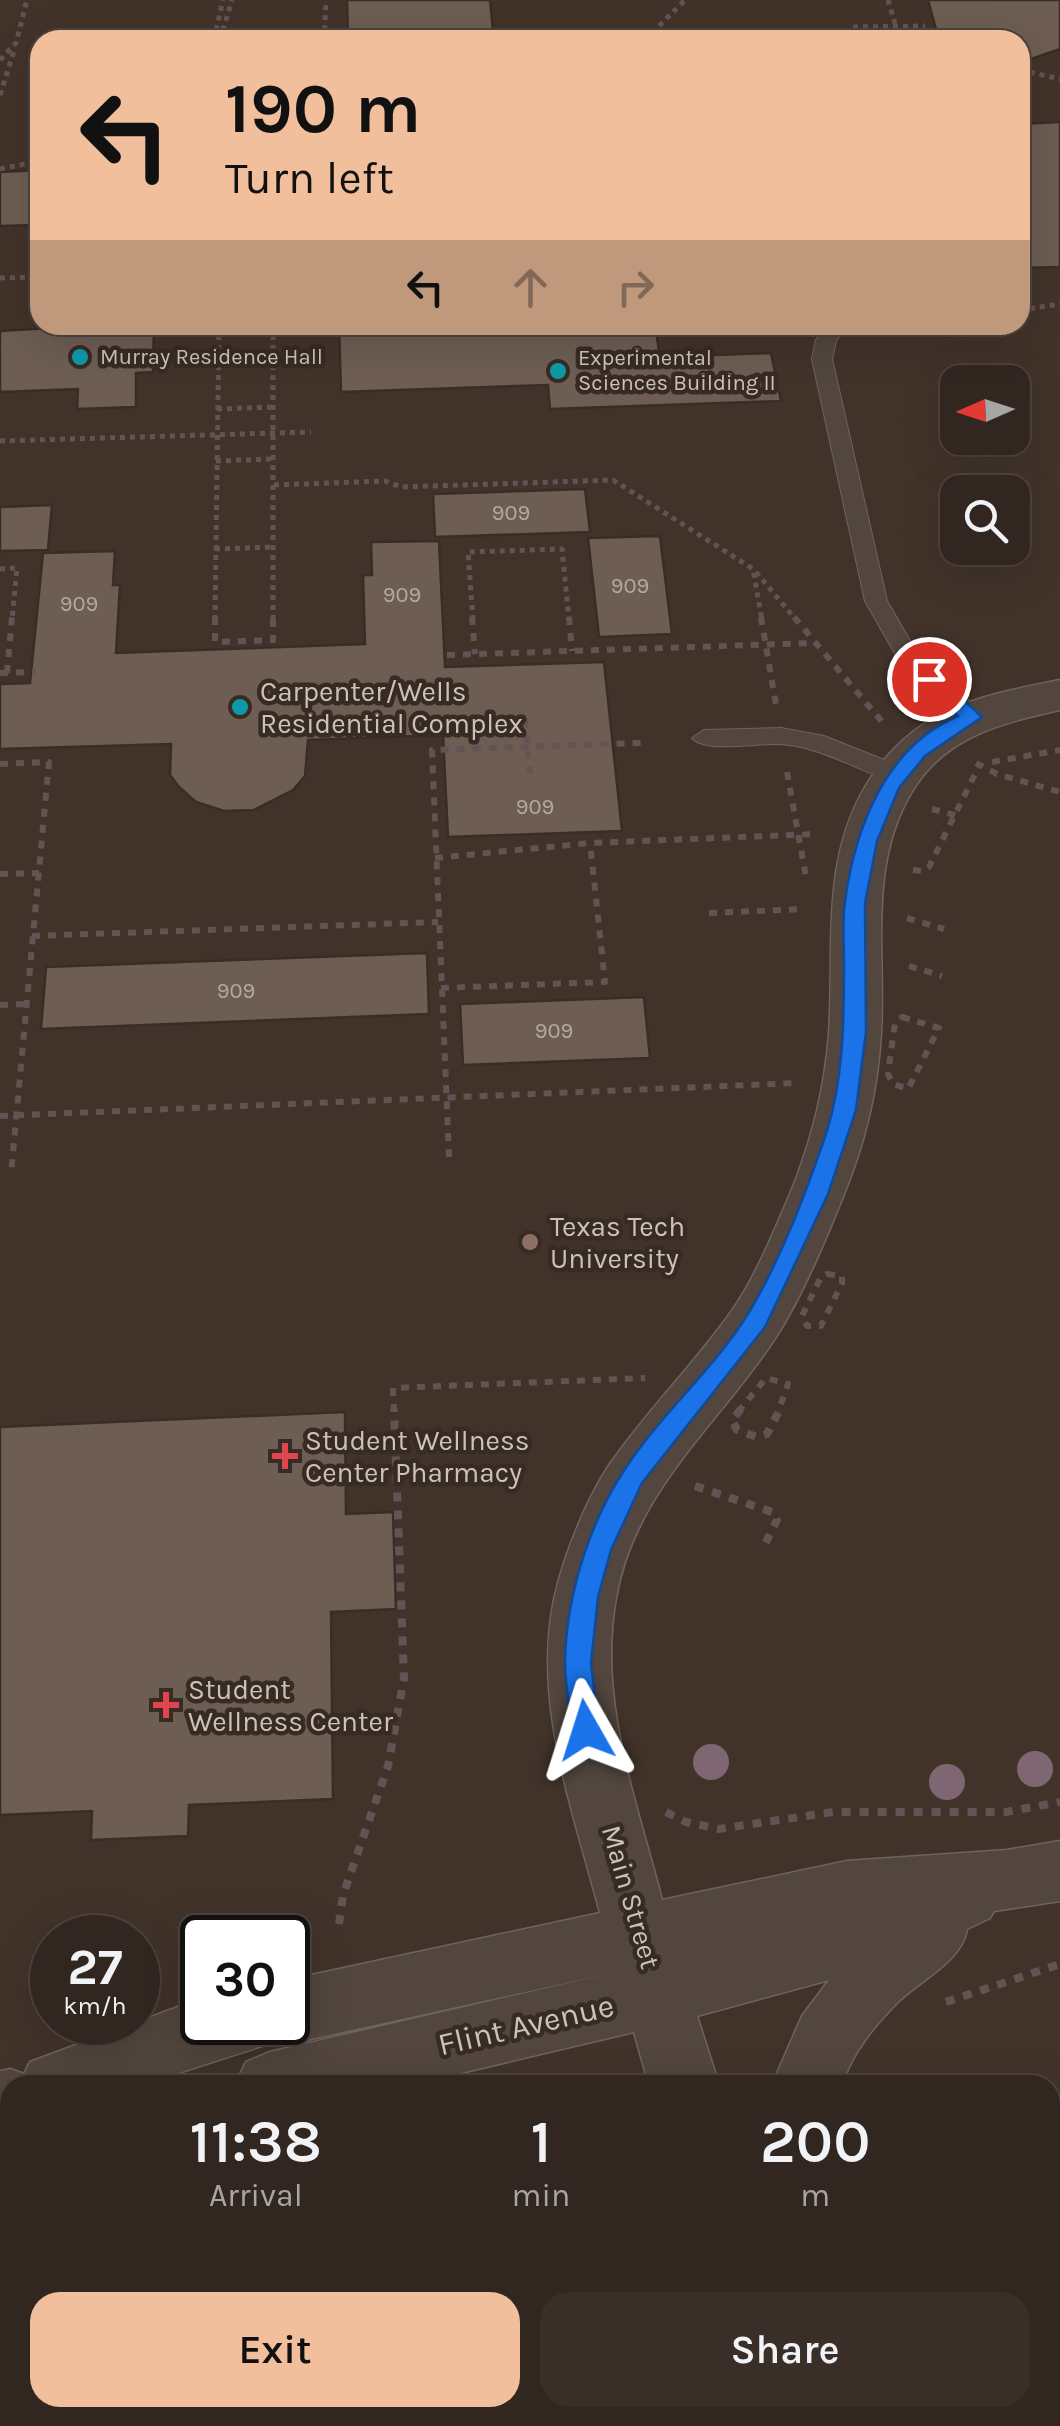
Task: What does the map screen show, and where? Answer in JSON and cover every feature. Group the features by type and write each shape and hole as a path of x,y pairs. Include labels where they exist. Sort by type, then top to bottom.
{"street":[{"path":"944,750 1060,694"},
{"name":"Main Street","path":"681,2075 586,1730 578,1663 586,1597 598,1550 633,1477 756,1321 817,1194 845,1110 855,1032 855,903 848,845 944,750"},
{"path":"811,2075 832,2030 891,1962 1033,1876"},
{"name":"Flint Avenue","path":"310,2009 875,1937 1033,1876"},
{"name":"Flint Avenue","path":"301,2075 648,1964"},
{"path":"81,2075 180,2038"}],"lane":[{"path":"704,738 781,736 944,750 909,661 889,632 876,601 822,360 830,335"}],"path":[{"path":"0,95 28,0"},
{"path":"218,30 223,0"},
{"path":"221,30 232,0"},
{"path":"324,30 326,0"},
{"path":"655,30 685,0"},
{"path":"888,0 897,30"},
{"path":"853,27 925,26"},
{"path":"0,60 16,43"},
{"path":"1030,72 1060,79"},
{"path":"0,169 30,163"},
{"path":"0,278 30,277"},
{"path":"1030,308 1060,304"},
{"path":"219,335 215,642 273,640 273,335"},
{"path":"217,409 273,407"},
{"path":"0,442 311,432"},
{"path":"216,461 273,459"},
{"path":"274,484 385,482 401,487 614,480 753,569 887,728 1060,792"},
{"path":"216,549 273,548"},
{"path":"475,654 468,552 543,549 562,549 572,651"},
{"path":"0,569 18,568 4,673 36,672"},
{"path":"753,569 807,886"},
{"path":"447,655 816,642"},
{"path":"526,719 530,774"},
{"path":"449,1157 432,750 642,744"},
{"path":"944,750 1060,750"},
{"path":"436,858 590,842 798,834 848,845 924,871 944,750"},
{"path":"0,764 48,762 11,1174"},
{"path":"441,988 606,982 590,842"},
{"path":"0,874 38,873"},
{"path":"708,913 811,909"},
{"path":"32,936 438,922"},
{"path":"0,1005 26,1004"},
{"path":"0,1116 803,1083"},
{"path":"339,1924 343,1895 388,1766 404,1678 392,1388 656,1378"},
{"path":"682,1488 704,1487 775,1513 776,1520 765,1544"},
{"path":"608,1818 654,1806 686,1822 718,1829 833,1812 1006,1812 1060,1802"},
{"path":"937,2005 1060,1964"}],"building":[{"path":"347,0 490,0 493,30 348,30"},
{"path":"928,0 1060,0 1060,49 1030,60 1030,30 936,30"},
{"path":"1060,122 1060,267 1030,268 1030,124"},
{"path":"30,170 30,225 0,226 0,172"},
{"name":"Murray Residence Hall","path":"30,329 30,335 154,335 153,372 136,373 136,407 77,409 78,389 0,392 0,331"},
{"name":"Experimental Sciences Building II","path":"339,335 657,335 660,357 771,353 781,401 550,409 548,385 341,392"},
{"path":"585,489 590,532 435,537 433,494"},
{"path":"52,505 48,550 0,551 0,507"},
{"path":"660,536 672,634 599,637 588,538"},
{"path":"439,541 445,667 604,662 622,831 448,837 443,735 308,740 305,776 293,790 254,810 224,811 196,802 179,787 170,775 171,744 0,749 0,684 30,683 43,553 115,551 113,585 120,585 116,653 365,644 363,575 372,575 371,542"},
{"path":"427,953 429,1014 41,1029 46,967"},
{"path":"644,997 650,1058 463,1065 460,1004"},
{"name":"Student Wellness Center","path":"345,1412 346,1514 393,1512 396,1609 331,1612 333,1799 189,1805 188,1836 91,1840 92,1811 0,1815 0,1427"}],"place":[{"name":"Murray Residence Hall","path":"80,357"},
{"name":"Experimental Sciences Building II","path":"558,371"},
{"name":"Carpenter/Wells Residential Complex","path":"240,707"},
{"name":"Texas Tech University","path":"530,1242"},
{"name":"Student Wellness Center Pharmacy","path":"285,1456"},
{"name":"Student Wellness Center","path":"166,1705"}],"route":[{"path":"586,1730 578,1663 586,1597 598,1550 633,1477 756,1321 817,1194 845,1110 855,1032 855,903 867,841 890,786 918,751 949,727 972,717 929,679"}]}
